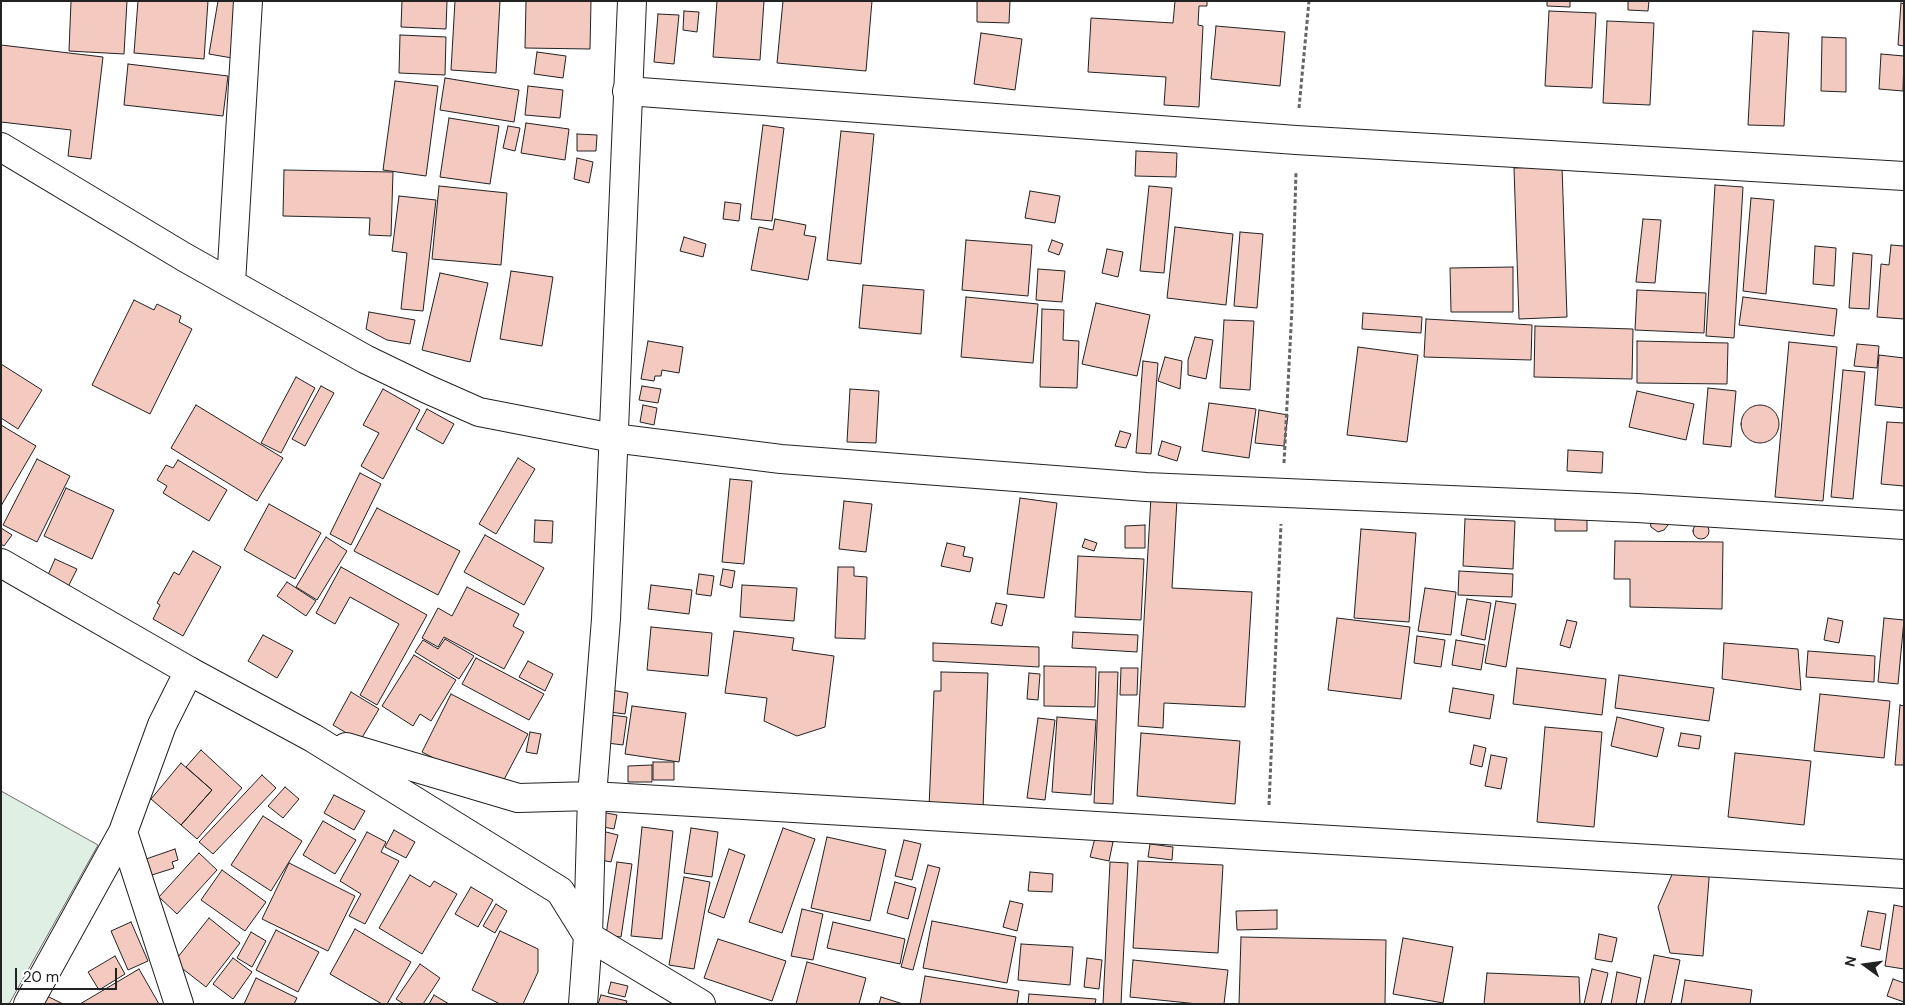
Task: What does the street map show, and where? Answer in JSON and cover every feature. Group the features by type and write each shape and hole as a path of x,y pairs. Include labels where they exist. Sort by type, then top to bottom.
{"street":[{"path":"231,283 248,1"},
{"path":"583,1004 588,936 592,796 606,619 632,1"},
{"path":"628,91 1296,140 1904,176"},
{"path":"1,148 184,257 365,359 427,390 479,412 613,438 781,459 1146,487 1637,508 1904,525"},
{"path":"1,562 189,671 314,738 560,891 588,936 701,1004"},
{"path":"28,1004 123,832 162,725 189,671"},
{"path":"314,738 518,798 592,796 1904,874"},
{"path":"123,832 179,1004"}],"path":[{"path":"1267,836 1292,308 1296,140 1308,1"}],"green space":[{"path":"1,791 98,845 9,1004 1,1004"}],"building":[{"path":"71,1 127,1 124,54 69,51"},
{"path":"138,1 208,1 204,59 134,53"},
{"path":"218,1 248,1 238,59 209,54"},
{"path":"402,1 447,1 446,29 401,27"},
{"path":"455,1 500,1 496,73 451,70"},
{"path":"526,1 591,1 590,49 525,48"},
{"path":"717,1 764,1 760,60 713,57"},
{"path":"783,1 872,1 866,71 777,63"},
{"path":"977,1 1010,1 1009,23 977,22"},
{"path":"1175,1 1207,1 1207,6 1199,6 1198,25 1203,26 1199,107 1164,105 1166,77 1088,72 1091,18 1173,23"},
{"path":"1547,1 1570,1 1570,7 1547,6"},
{"path":"1628,1 1649,1 1648,11 1628,10"},
{"path":"1901,3 1904,4 1904,46 1898,45"},
{"path":"684,11 699,12 697,32 683,30"},
{"path":"1549,11 1596,13 1592,88 1545,86"},
{"path":"658,14 679,15 674,64 654,62"},
{"path":"1607,21 1654,23 1650,105 1603,103"},
{"path":"1216,26 1285,32 1280,86 1211,79"},
{"path":"1753,31 1789,33 1784,126 1748,125"},
{"path":"981,33 1022,39 1015,90 974,84"},
{"path":"400,35 446,37 445,75 399,73"},
{"path":"1822,37 1846,38 1846,92 1821,91"},
{"path":"1,45 103,57 91,159 68,156 71,130 1,122"},
{"path":"537,52 566,56 563,78 534,74"},
{"path":"1881,54 1904,56 1903,91 1879,89"},
{"path":"128,64 228,76 223,116 124,105"},
{"path":"445,78 519,90 514,122 440,110"},
{"path":"395,81 438,86 426,176 383,170"},
{"path":"528,86 563,90 560,118 525,115"},
{"path":"449,118 499,126 490,184 440,177"},
{"path":"526,123 569,129 565,160 521,153"},
{"path":"763,125 784,128 772,221 751,219"},
{"path":"508,126 520,128 515,151 503,148"},
{"path":"841,131 874,134 861,264 827,260"},
{"path":"577,134 597,135 596,151 577,151"},
{"path":"1136,151 1177,153 1176,177 1135,176"},
{"path":"577,158 593,162 589,183 574,179"},
{"path":"1562,166 1567,317 1519,319 1514,168"},
{"path":"284,170 393,172 391,236 369,235 370,218 283,216"},
{"path":"1715,185 1743,187 1734,338 1706,336"},
{"path":"439,186 507,193 501,265 432,259"},
{"path":"1149,186 1172,188 1164,273 1140,271"},
{"path":"1030,191 1060,196 1055,223 1025,218"},
{"path":"399,196 436,200 423,311 401,309 407,253 392,251"},
{"path":"1751,198 1774,200 1766,294 1743,291"},
{"path":"725,202 741,204 739,221 723,219"},
{"path":"775,219 806,225 804,235 816,237 808,280 751,270 759,227 773,230"},
{"path":"1643,219 1661,220 1655,283 1636,282"},
{"path":"1175,227 1233,234 1226,305 1167,298"},
{"path":"1240,232 1263,234 1257,308 1234,306"},
{"path":"684,237 706,244 703,257 680,251"},
{"path":"966,240 1032,245 1028,296 962,290"},
{"path":"1052,240 1063,244 1059,255 1048,251"},
{"path":"1891,245 1904,246 1904,319 1877,317 1881,264 1889,265"},
{"path":"1815,246 1836,248 1834,286 1813,284"},
{"path":"1107,249 1123,252 1118,277 1102,273"},
{"path":"1853,253 1872,255 1869,309 1849,308"},
{"path":"1513,267 1513,312 1451,312 1450,268"},
{"path":"1038,269 1065,271 1062,302 1036,300"},
{"path":"511,271 553,277 542,346 500,339"},
{"path":"440,273 488,283 470,362 422,350"},
{"path":"863,285 924,290 921,334 859,328"},
{"path":"1637,290 1706,293 1704,333 1635,330"},
{"path":"966,297 1038,304 1033,363 961,357"},
{"path":"1743,297 1837,309 1834,336 1739,325"},
{"path":"134,300 154,310 157,304 181,316 179,322 192,329 150,414 92,385"},
{"path":"1096,303 1150,315 1137,376 1082,364"},
{"path":"1042,309 1064,310 1063,340 1079,341 1077,388 1040,387"},
{"path":"369,312 415,320 410,344 387,340 366,329"},
{"path":"1363,313 1422,317 1421,333 1362,329"},
{"path":"1426,319 1532,325 1531,360 1424,357"},
{"path":"1224,320 1254,321 1250,390 1220,388"},
{"path":"1535,326 1633,329 1632,379 1534,377"},
{"path":"1195,337 1213,340 1206,379 1188,375 1188,360"},
{"path":"648,341 683,347 679,373 662,370 661,376 655,376 654,381 641,379"},
{"path":"1637,341 1728,343 1727,384 1637,383"},
{"path":"1789,342 1837,347 1823,501 1775,497"},
{"path":"1857,344 1879,346 1877,368 1854,366"},
{"path":"1358,347 1418,355 1407,442 1347,435"},
{"path":"1879,355 1904,358 1904,408 1875,405"},
{"path":"1165,357 1182,361 1180,389 1158,381"},
{"path":"1143,361 1158,363 1151,454 1136,453"},
{"path":"1,364 42,390 18,429 1,418"},
{"path":"1843,370 1865,372 1853,499 1831,497"},
{"path":"296,377 315,388 281,453 261,443"},
{"path":"321,386 334,393 305,446 292,439"},
{"path":"642,386 661,389 658,403 639,400"},
{"path":"1708,388 1736,391 1731,447 1703,444"},
{"path":"383,389 420,410 383,479 361,466 379,433 363,425"},
{"path":"850,389 879,391 876,443 847,442"},
{"path":"1637,391 1694,404 1686,440 1629,427"},
{"path":"1209,403 1256,409 1249,458 1202,451"},
{"path":"196,405 283,458 257,501 171,448"},
{"path":"643,405 657,408 654,425 640,422"},
{"path":"1760,405 1773,411 1779,424 1773,437 1760,443 1747,437 1741,424 1747,411"},
{"path":"427,409 454,424 443,444 416,429"},
{"path":"1259,410 1288,415 1284,446 1255,443"},
{"path":"1887,422 1904,423 1904,486 1881,484"},
{"path":"1,425 36,446 1,506"},
{"path":"1120,431 1131,434 1126,448 1115,446"},
{"path":"1162,441 1181,447 1177,461 1158,455"},
{"path":"1568,450 1603,452 1602,473 1567,471"},
{"path":"518,458 535,469 496,534 479,524"},
{"path":"37,459 70,476 37,542 3,525"},
{"path":"178,460 227,490 209,521 163,493 167,486 157,480 166,465 173,468"},
{"path":"360,473 381,484 351,545 330,534"},
{"path":"730,479 752,481 744,564 722,562"},
{"path":"66,488 114,510 92,559 44,536"},
{"path":"1151,497 1177,499 1172,588 1252,592 1245,707 1164,703 1163,728 1138,726"},
{"path":"1020,498 1057,503 1044,598 1007,594"},
{"path":"844,501 872,504 866,552 839,549"},
{"path":"269,504 321,533 295,579 244,550"},
{"path":"377,508 460,551 438,595 354,551"},
{"path":"1465,519 1515,521 1513,569 1463,566"},
{"path":"1555,519 1587,519 1587,531 1555,531"},
{"path":"535,520 553,521 552,543 534,542"},
{"path":"1650,521 1668,522 1668,525 1664,530 1658,532 1651,527"},
{"path":"1701,523 1707,525 1709,531 1707,537 1701,539 1695,537 1693,531 1695,525"},
{"path":"1145,525 1145,548 1125,548 1125,526"},
{"path":"1,528 12,535 4,546 1,544"},
{"path":"1361,529 1416,533 1409,622 1354,618"},
{"path":"485,535 544,568 524,605 464,572"},
{"path":"326,537 347,551 317,600 296,587"},
{"path":"1085,539 1097,543 1094,551 1082,547"},
{"path":"1615,541 1723,542 1722,609 1630,607 1630,579 1614,579"},
{"path":"947,543 965,547 963,556 973,558 970,572 941,566"},
{"path":"193,551 221,567 183,636 153,619 160,605 157,603 174,572 179,575"},
{"path":"1078,556 1144,559 1141,620 1075,617"},
{"path":"55,559 77,569 68,587 47,577"},
{"path":"341,567 427,615 377,705 360,695 399,624 350,597 335,624 316,613"},
{"path":"838,567 854,567 854,576 867,577 865,639 835,638"},
{"path":"723,569 735,571 732,588 720,585"},
{"path":"1459,571 1513,574 1512,597 1458,595"},
{"path":"699,574 714,576 711,596 696,594"},
{"path":"287,582 316,601 306,616 277,596"},
{"path":"651,585 692,590 689,614 648,609"},
{"path":"742,585 797,588 794,621 740,617"},
{"path":"467,587 519,614 513,626 524,632 504,669 444,637 438,647 422,638 438,608 452,616"},
{"path":"1425,588 1456,592 1451,635 1418,631"},
{"path":"1467,599 1491,603 1485,640 1461,635"},
{"path":"1496,601 1516,604 1506,667 1485,663"},
{"path":"996,603 1007,605 1002,626 991,623"},
{"path":"1337,618 1410,627 1401,699 1328,690"},
{"path":"1828,618 1843,621 1839,643 1824,640"},
{"path":"1884,618 1904,620 1898,684 1878,682"},
{"path":"1567,620 1577,622 1570,648 1560,645"},
{"path":"651,627 712,633 708,676 647,670"},
{"path":"734,631 794,638 792,650 834,656 825,727 797,736 764,721 767,698 725,693"},
{"path":"1073,632 1138,635 1137,652 1072,648"},
{"path":"263,635 293,651 277,678 248,661"},
{"path":"1417,636 1445,640 1441,667 1414,663"},
{"path":"445,639 474,656 459,679 415,652 423,640 438,649"},
{"path":"1456,640 1485,645 1481,670 1452,665"},
{"path":"933,643 1039,647 1039,667 933,661"},
{"path":"1724,643 1798,649 1801,690 1722,679"},
{"path":"1808,651 1875,656 1874,682 1806,677"},
{"path":"414,655 456,680 431,721 420,714 413,726 382,706"},
{"path":"476,658 544,694 529,720 462,684"},
{"path":"528,661 553,674 545,691 519,677"},
{"path":"1044,666 1096,667 1095,707 1044,706"},
{"path":"1121,668 1138,668 1137,695 1120,695"},
{"path":"1517,668 1606,679 1602,715 1513,704"},
{"path":"941,672 988,673 983,809 929,807 934,691 941,691"},
{"path":"1099,672 1118,672 1113,804 1094,803"},
{"path":"1029,673 1040,674 1038,700 1027,699"},
{"path":"1619,675 1714,688 1709,721 1615,708"},
{"path":"1453,688 1494,695 1490,719 1449,712"},
{"path":"606,689 628,693 625,714 602,711"},
{"path":"351,692 379,709 360,741 333,725"},
{"path":"451,694 528,734 498,791 422,752"},
{"path":"1820,694 1890,701 1884,758 1814,751"},
{"path":"1900,705 1904,706 1904,765 1895,765"},
{"path":"632,706 686,713 679,762 625,754"},
{"path":"603,714 627,717 623,745 599,742"},
{"path":"1057,717 1096,720 1091,795 1052,792"},
{"path":"1617,717 1664,728 1657,757 1611,746"},
{"path":"1038,718 1055,720 1045,800 1027,798"},
{"path":"1545,727 1602,732 1594,827 1537,822"},
{"path":"530,732 541,734 537,754 526,752"},
{"path":"1141,733 1240,741 1235,804 1137,796"},
{"path":"1681,733 1701,736 1699,749 1678,746"},
{"path":"1474,745 1486,748 1482,767 1470,764"},
{"path":"201,750 242,788 197,839 181,825 212,790 186,767"},
{"path":"1735,753 1811,761 1804,825 1728,817"},
{"path":"1491,755 1507,758 1501,789 1485,786"},
{"path":"653,762 674,762 674,780 653,780"},
{"path":"181,763 212,790 181,825 151,799"},
{"path":"652,765 652,782 628,782 628,766"},
{"path":"262,775 276,788 213,854 199,842"},
{"path":"285,787 299,799 283,818 268,806"},
{"path":"334,795 365,811 354,830 324,813"},
{"path":"601,812 617,815 614,829 598,826"},
{"path":"263,816 302,841 271,891 231,865"},
{"path":"323,821 356,840 335,874 303,855"},
{"path":"642,827 673,831 662,939 631,936"},
{"path":"691,828 718,832 712,877 684,873"},
{"path":"783,828 815,839 782,933 749,922"},
{"path":"394,830 415,842 406,858 385,847"},
{"path":"602,831 618,835 611,862 596,859"},
{"path":"367,832 386,842 381,852 399,861 365,924 349,916 361,894 340,881"},
{"path":"827,837 886,850 870,921 811,908"},
{"path":"1095,838 1113,842 1109,861 1090,857"},
{"path":"904,840 921,844 912,880 895,876"},
{"path":"1150,844 1173,847 1172,860 1148,857"},
{"path":"175,849 178,860 172,862 174,868 152,875 146,859"},
{"path":"729,849 745,855 724,918 708,912"},
{"path":"199,853 217,870 177,914 159,897"},
{"path":"1138,861 1223,865 1218,953 1133,948"},
{"path":"617,862 632,864 621,937 606,935"},
{"path":"1110,862 1128,863 1121,1004 1103,1004"},
{"path":"289,863 355,896 328,951 262,919"},
{"path":"1677,863 1710,866 1703,956 1670,953 1658,907"},
{"path":"928,865 940,868 913,970 901,967"},
{"path":"222,870 266,902 245,931 201,900"},
{"path":"1030,872 1053,874 1052,892 1028,891"},
{"path":"410,875 430,887 434,881 457,894 422,954 379,928"},
{"path":"684,877 710,882 694,969 669,965"},
{"path":"895,882 916,888 908,919 887,913"},
{"path":"471,887 493,900 478,927 455,914"},
{"path":"1010,901 1023,904 1017,931 1003,927"},
{"path":"496,904 507,911 495,933 483,926"},
{"path":"1894,905 1904,907 1904,969 1885,966"},
{"path":"802,909 823,914 813,960 791,956"},
{"path":"1277,910 1277,929 1237,930 1236,911"},
{"path":"1868,911 1886,914 1880,950 1861,946"},
{"path":"209,918 240,943 206,987 174,962"},
{"path":"932,921 1016,937 1007,983 923,968"},
{"path":"131,922 148,961 128,970 111,931"},
{"path":"833,922 905,939 900,964 827,948"},
{"path":"355,929 411,962 387,1004 382,1004 330,974"},
{"path":"276,930 319,952 298,992 256,970"},
{"path":"500,931 538,949 538,972 523,1004 500,1004 472,990"},
{"path":"251,932 266,941 252,967 237,958"},
{"path":"1599,934 1617,938 1612,962 1595,959"},
{"path":"1241,937 1386,940 1385,1004 1239,1004"},
{"path":"1403,938 1453,947 1443,1003 1393,994"},
{"path":"718,939 786,961 772,1001 704,978"},
{"path":"1021,944 1073,947 1070,985 1018,980"},
{"path":"1654,955 1680,960 1671,1004 1644,1004"},
{"path":"115,956 125,974 99,990 88,972"},
{"path":"233,958 252,972 233,999 213,984"},
{"path":"1087,958 1102,960 1099,989 1084,987"},
{"path":"1133,960 1228,970 1224,1004 1198,1004 1130,997"},
{"path":"807,962 866,978 859,1004 796,1004"},
{"path":"420,964 440,978 423,1004 404,1004 396,999"},
{"path":"139,969 159,1004 80,1004"},
{"path":"1592,969 1608,973 1601,1004 1584,1004"},
{"path":"1617,972 1641,978 1636,1004 1611,1004"},
{"path":"1487,973 1579,977 1580,1004 1484,1004"},
{"path":"925,976 1019,991 1017,1004 920,1004"},
{"path":"256,978 297,998 294,1004 244,1004"},
{"path":"1893,979 1904,983 1904,1002 1887,996"},
{"path":"1685,980 1752,990 1750,1004 1681,1004"},
{"path":"611,982 628,986 625,997 608,993"},
{"path":"41,993 63,1004 36,1004"},
{"path":"1029,994 1096,999 1095,1004 1028,1004"},
{"path":"434,995 449,1004 429,1004"},
{"path":"601,995 627,1001 626,1004 598,1004"},
{"path":"881,997 903,1004 879,1004"}]}
